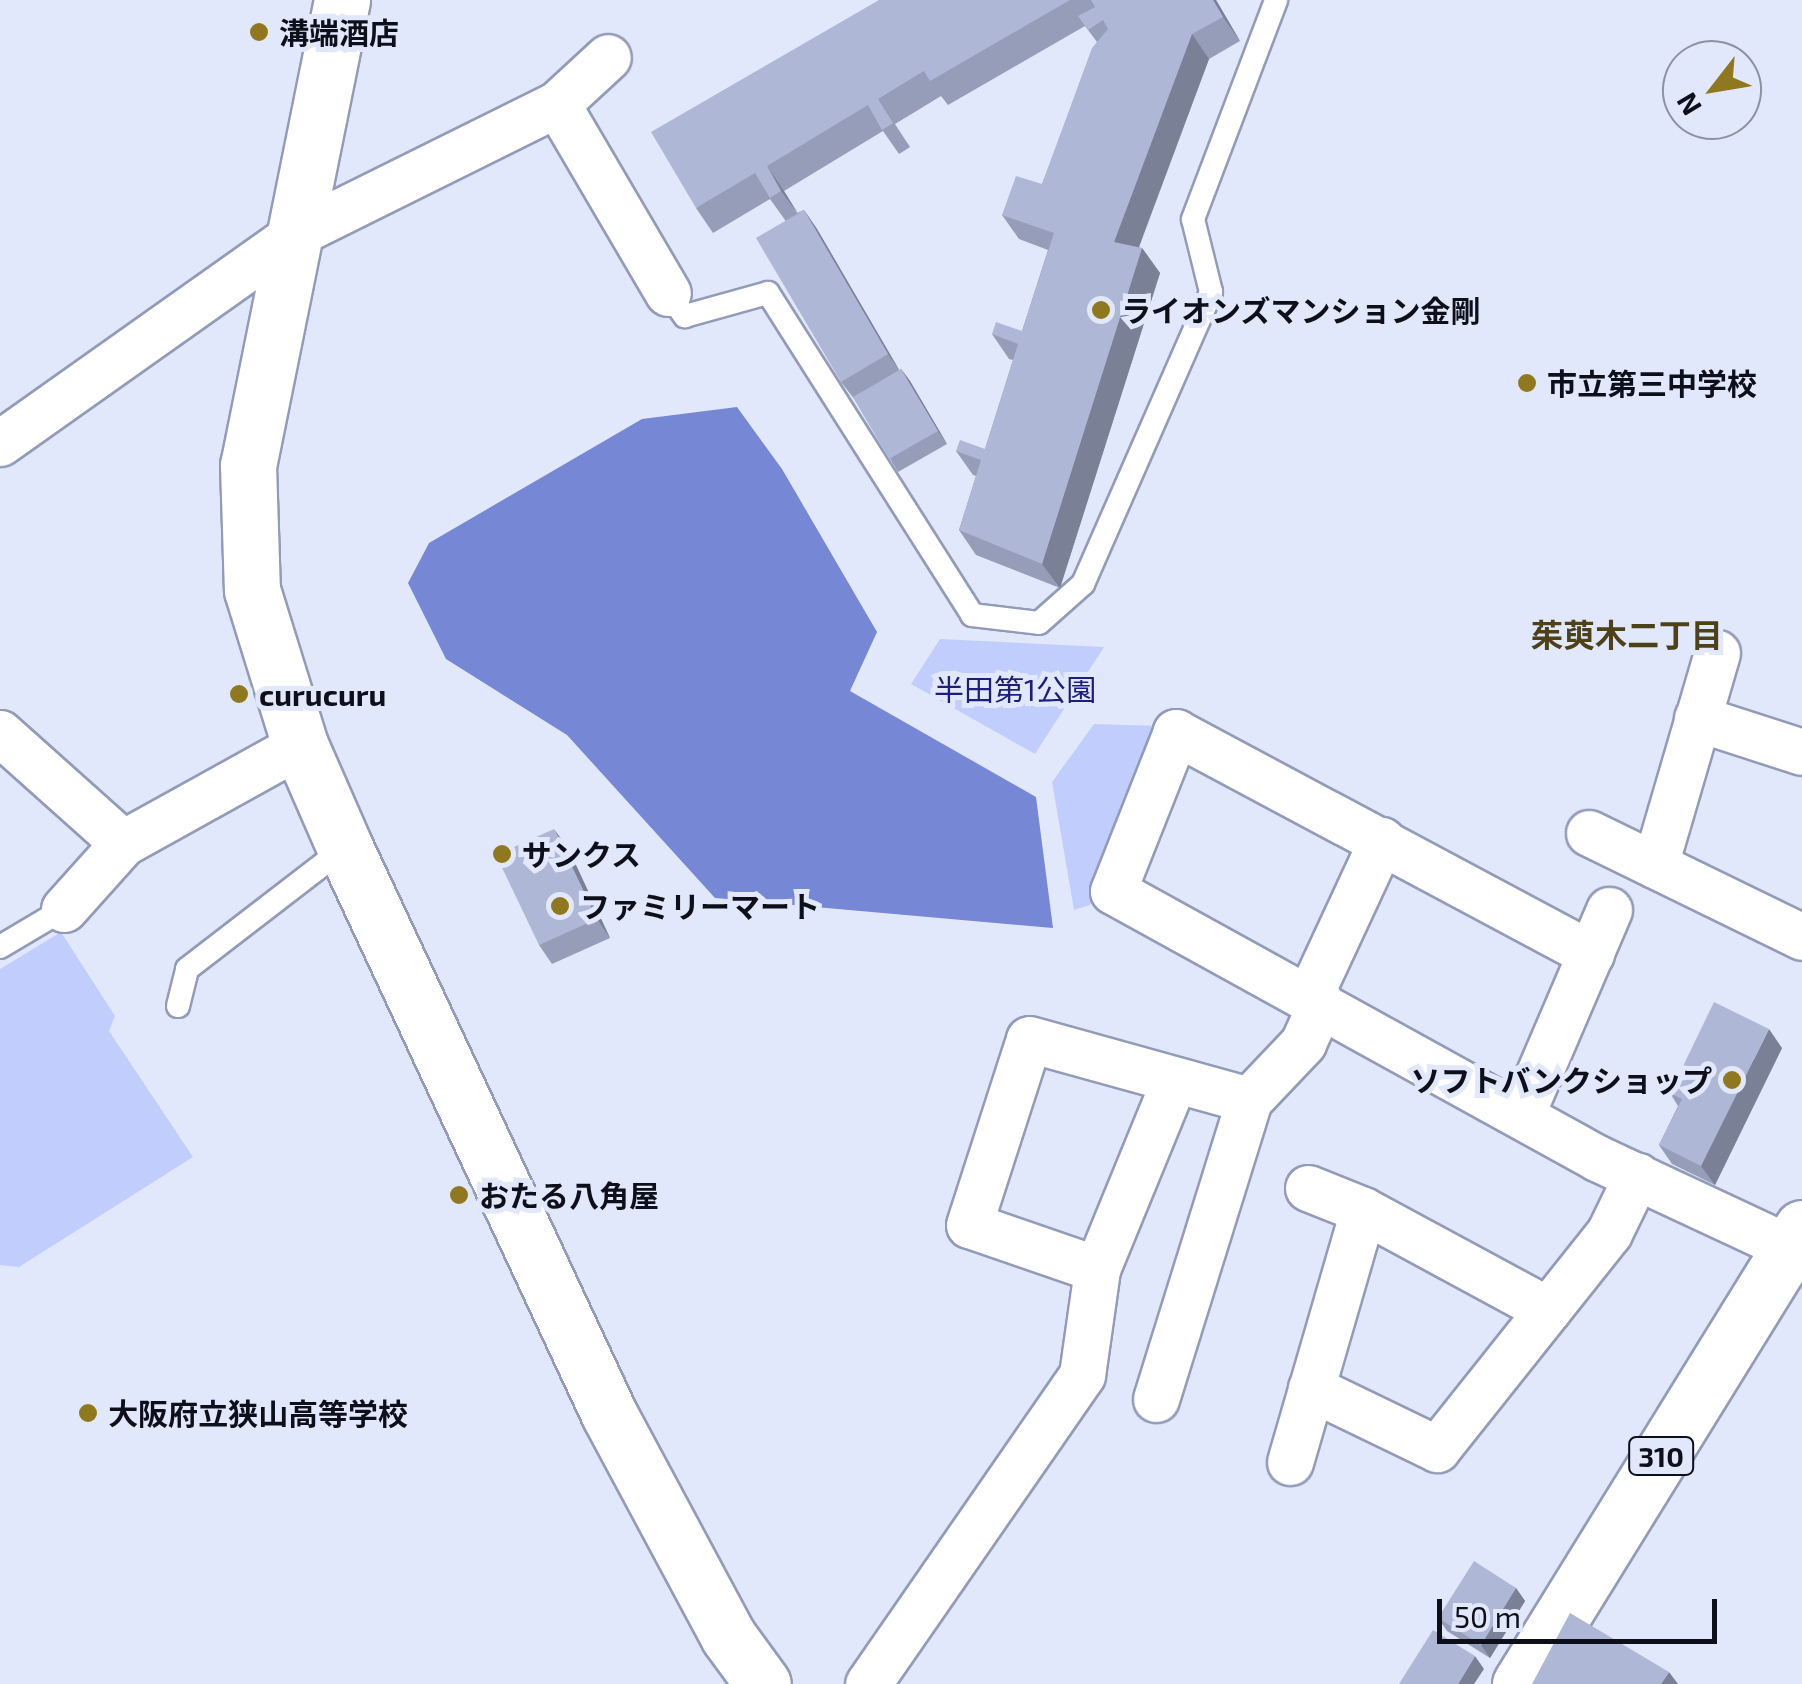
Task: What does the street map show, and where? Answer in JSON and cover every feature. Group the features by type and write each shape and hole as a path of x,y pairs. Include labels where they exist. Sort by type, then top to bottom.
{"main road":[{"path":"342,0 248,464 252,590 300,744 345,848 609,1414 728,1636 763,1684"},
{"name":"310","path":"1520,1684 1796,1238"}],"street":[{"path":"0,443 297,232 557,104 608,56"},
{"path":"557,104 668,293"},
{"path":"1655,865 1716,653"},
{"path":"1698,718 1802,752"},
{"path":"1591,954 1176,732 1113,891 1637,1175 1796,1238"},
{"path":"0,734 122,843"},
{"path":"64,909 122,843 300,744"},
{"path":"1589,833 1802,937"},
{"path":"1156,1399 1250,1100 1304,1044 1315,1000 1382,840"},
{"path":"1522,1113 1609,910"},
{"path":"1097,1268 969,1225 1029,1039 1250,1100"},
{"path":"868,1684 1082,1375 1097,1268 1174,1081"},
{"path":"1312,1388 1455,1458 1548,1310 1610,1233 1637,1175"},
{"path":"1308,1188 1363,1210 1548,1310"},
{"path":"1290,1462 1363,1210"}],"lane":[{"path":"668,293 685,316 768,293 972,615 1039,623 1083,584 1212,292 1193,219 1276,0"},
{"path":"178,1006 187,969 345,848"},
{"path":"0,947 64,909"}],"green space":[{"name":"半田第1公園","path":"940,639 1104,647 1035,754 911,684"},
{"path":"1094,724 1161,726 1090,905 1074,910 1052,782"},
{"path":"61,932 115,1016 109,1031 193,1157 19,1267 0,1265 0,969"}],"water":[{"path":"737,407 782,469 877,632 850,691 1036,797 1053,928 715,898 567,735 446,659 408,583 429,543 642,419"}],"building":[{"path":"879,0 1070,0 930,81 924,71 878,99 893,123 882,130 868,105 767,166 781,191 770,198 755,173 696,208 651,132"},
{"path":"1091,0 1213,0 1223,17 1192,34 1114,242 1142,248 1042,564 959,530 981,460 956,451 960,440 985,449 1018,344 992,334 996,322 1022,331 1054,233 1002,215 1016,176 1042,184 1092,48 1108,29 1103,20 1088,30 1078,16 1095,7"},
{"path":"804,210 888,354 841,382 756,238"},
{"path":"901,369 938,431 889,459 853,397"},
{"name":"ファミリーマート","path":"554,829 597,919 539,945 496,855"},
{"name":"ソフトバンクショップ","path":"1714,1002 1769,1029 1701,1166 1659,1145 1682,1099 1670,1093"},
{"path":"1474,1561 1516,1588 1481,1645 1438,1618"},
{"path":"1570,1613 1669,1672 1661,1684 1532,1684"},
{"path":"1433,1630 1475,1656 1458,1684 1399,1684"}],"place":[{"name":"溝端酒店","path":"259,32"},
{"name":"ライオンズマンション金剛","path":"1101,310"},
{"name":"市立第三中学校","path":"1527,383"},
{"name":"curucuru","path":"239,694"},
{"name":"サンクス","path":"502,854"},
{"name":"ファミリーマート","path":"560,906"},
{"name":"ソフトバンクショップ","path":"1732,1080"},
{"name":"おたる八角屋","path":"459,1195"},
{"name":"大阪府立狭山高等学校","path":"88,1413"}],"district":[{"name":"茱萸木二丁目","path":"1627,634"}]}
